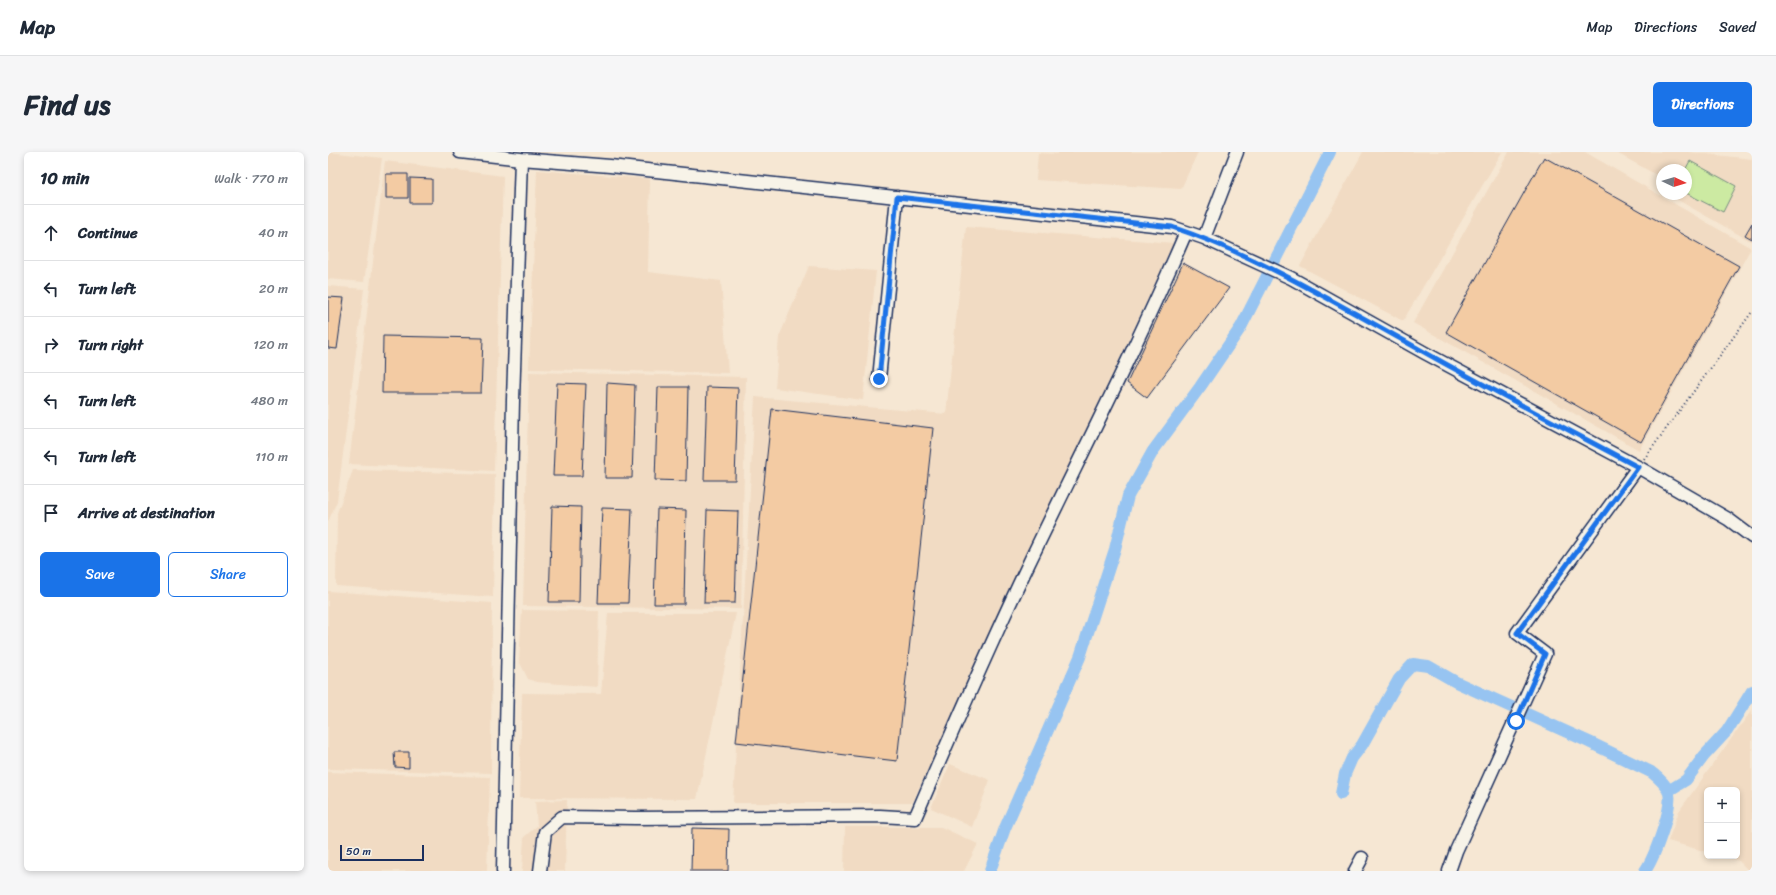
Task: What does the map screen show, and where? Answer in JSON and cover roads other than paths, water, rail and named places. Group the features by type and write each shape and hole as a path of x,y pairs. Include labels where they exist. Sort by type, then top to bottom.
{"street":[{"path":"460,152 521,159 610,166 1172,227 1204,238 1291,278 1425,353 1638,467 1728,519 1752,537"},
{"path":"1204,238 1237,152"},
{"path":"503,871 510,536 521,159"},
{"path":"879,379 897,197"},
{"path":"540,871 545,832 562,817 636,818 880,816 915,818 1025,571 1152,311 1186,232"},
{"path":"1449,871 1456,851 1545,654 1517,633 1638,467"},
{"path":"1355,871 1362,858"}],"waterway":[{"path":"990,871 1005,828 1080,657 1115,549 1128,496 1153,451 1200,387 1241,327 1330,152"},
{"path":"1341,794 1345,774 1352,758 1362,745 1399,679 1413,664 1428,666 1456,682 1589,742 1651,772 1660,780 1668,790 1669,807 1658,843 1645,871"},
{"path":"1668,791 1686,780 1704,756 1727,731 1752,691"}]}
